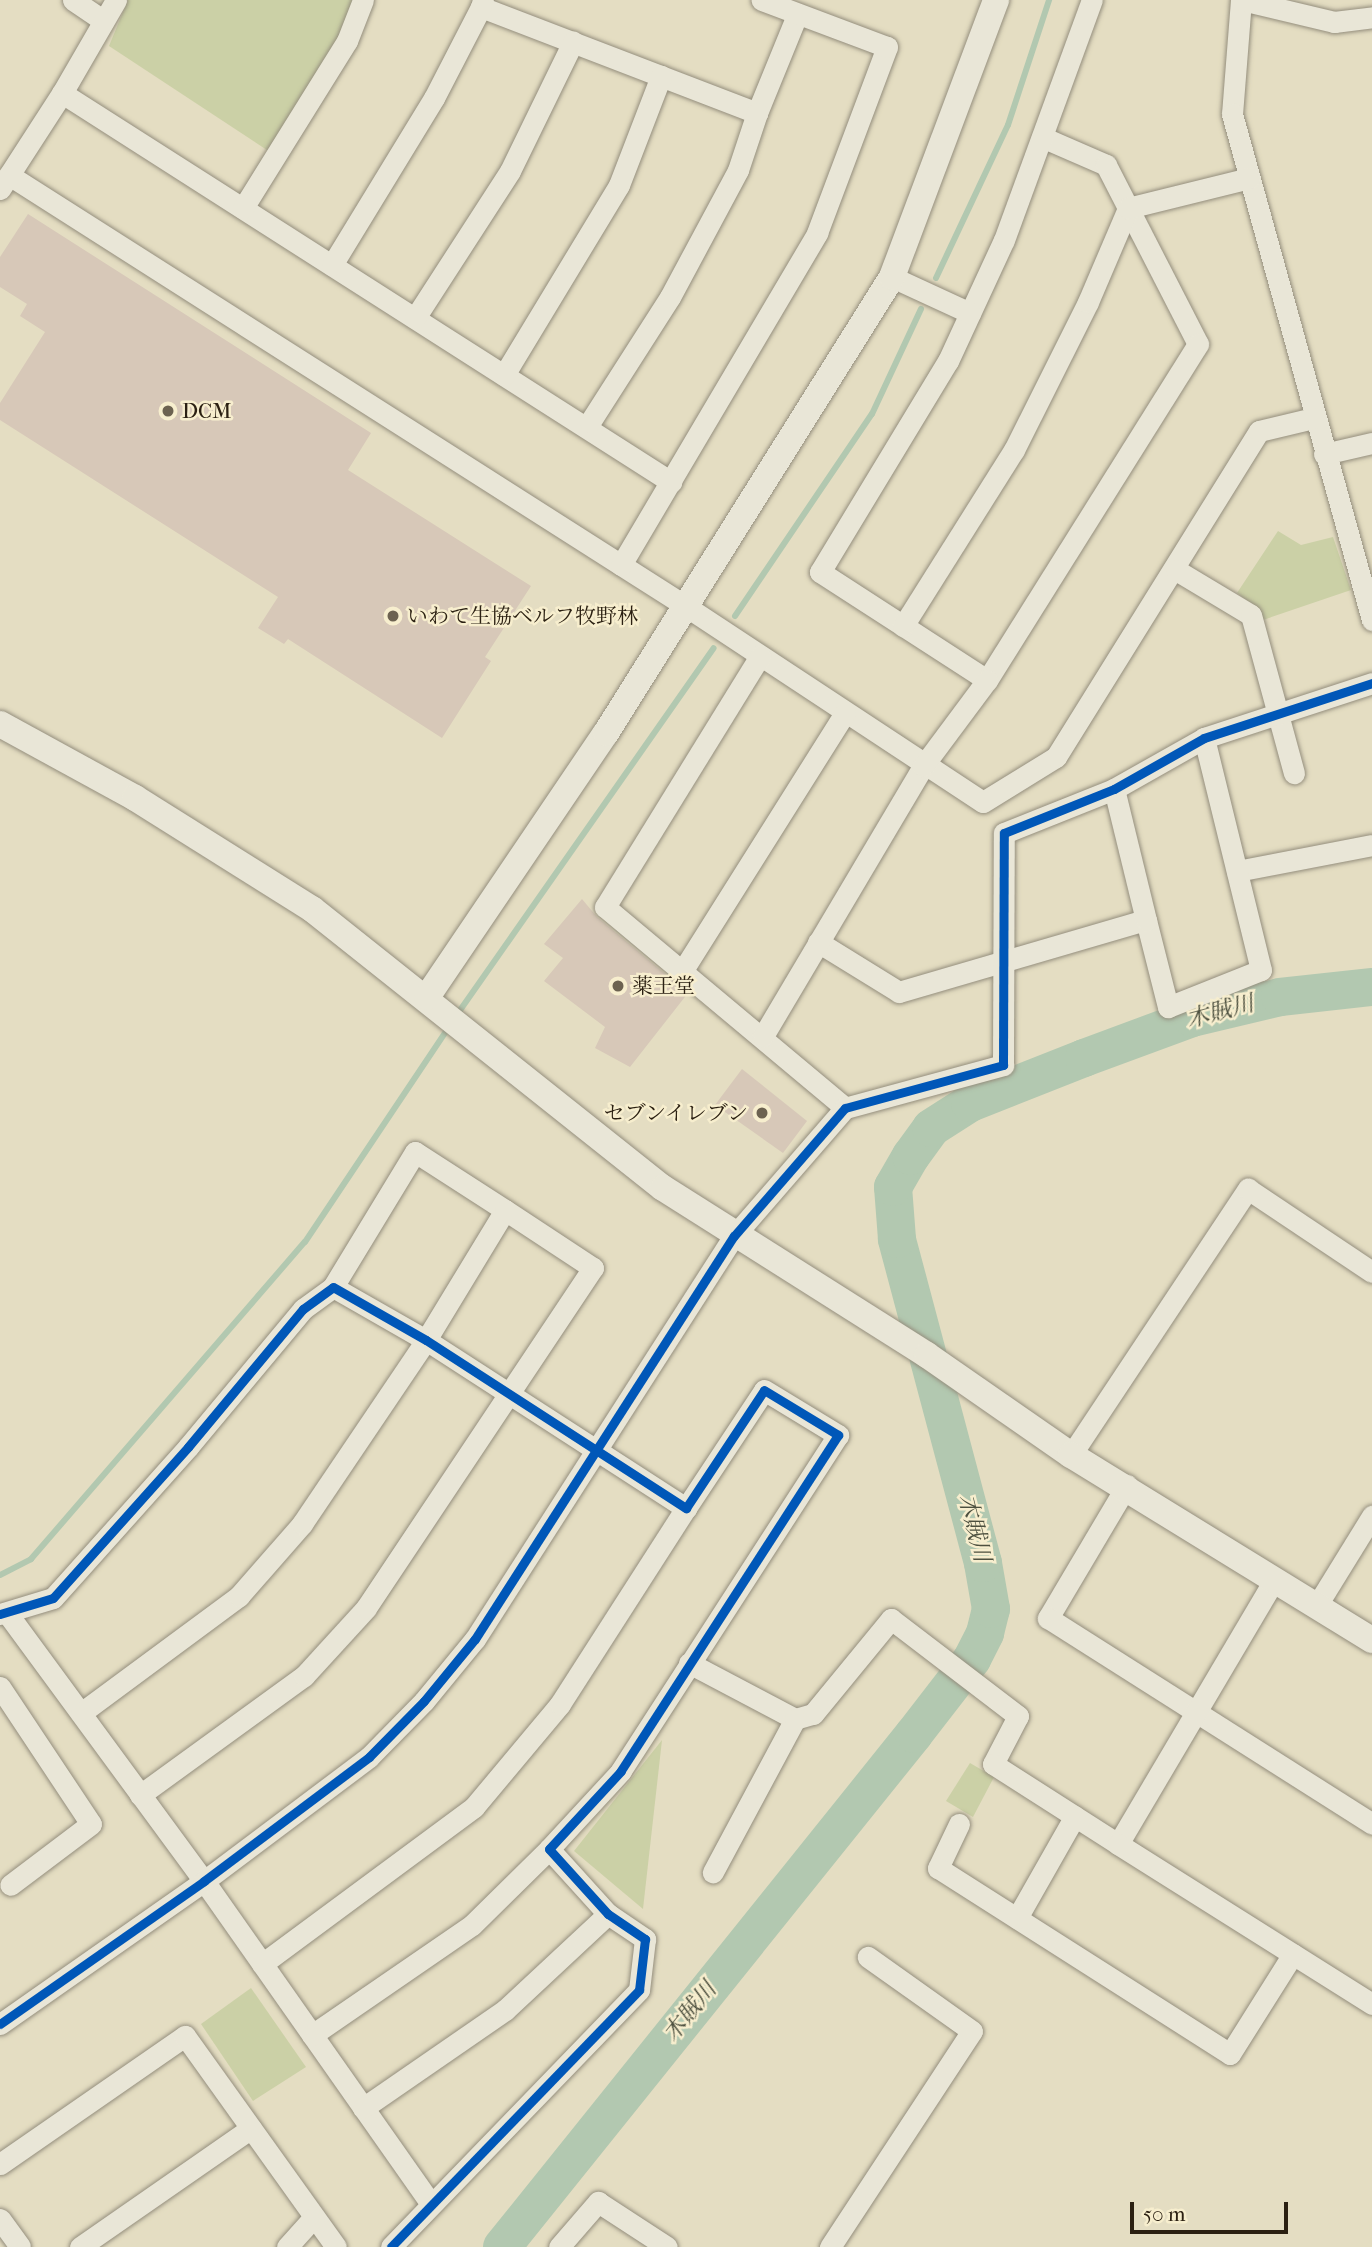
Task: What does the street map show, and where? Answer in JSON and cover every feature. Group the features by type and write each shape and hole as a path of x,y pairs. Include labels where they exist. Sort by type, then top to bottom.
{"street":[{"path":"74,0 104,21"},
{"path":"116,0 62,93 4,182 621,565 923,766 983,802 1056,757 1176,570 1259,431 1313,418"},
{"path":"243,208 346,41 363,0"},
{"path":"621,565 817,233 887,47 762,0"},
{"path":"987,680 820,572 947,361 970,313 1004,240 1092,0"},
{"path":"1372,17 1334,22 1242,0 1232,114 1313,418 1372,620"},
{"path":"426,997 687,607 892,277 988,2"},
{"path":"332,265 434,97 482,3 573,42 757,113"},
{"path":"590,422 670,297 738,170 757,113 797,15"},
{"path":"415,318 510,171 573,42"},
{"path":"504,375 619,185 661,76"},
{"path":"62,93 671,482"},
{"path":"763,1035 923,766 987,680 1198,344 1106,165 1042,137"},
{"path":"1128,208 1249,178"},
{"path":"902,626 1014,450 1088,302 1128,208"},
{"path":"892,277 970,313"},
{"path":"1324,454 1372,443"},
{"path":"1176,570 1251,615 1294,773"},
{"path":"760,656 606,907 763,1035 845,1108"},
{"path":"0,2024 204,1881 369,1757 424,1701 475,1639 734,1237 845,1108 1003,1065 1004,834 1114,789 1204,738 1372,683"},
{"path":"683,970 845,713"},
{"path":"0,724 135,798 312,909 663,1188 734,1237 927,1355 1072,1455 1127,1485 1372,1640"},
{"path":"1114,789 1168,1007 1261,970 1204,738"},
{"path":"1237,871 1372,845"},
{"path":"818,942 898,992 1146,920"},
{"path":"141,1795 304,1676 366,1608 512,1395 593,1268 415,1152 333,1287 303,1309 188,1447 53,1598 4,1614 81,1713 141,1795 204,1881 429,2203"},
{"path":"1072,1455 1248,1189 1372,1272"},
{"path":"81,1713 239,1596 302,1524 426,1340 505,1210"},
{"path":"333,1287 426,1340 686,1508"},
{"path":"262,1964 474,1807 560,1704 764,1390 838,1435 621,1772 549,1849 472,1925 312,2035"},
{"path":"1127,1485 1048,1618 1372,1825"},
{"path":"1317,1605 1370,1525"},
{"path":"1118,1844 1194,1710 1275,1579"},
{"path":"689,1663 795,1719 813,1714 891,1619 1018,1716 993,1764 1372,2004"},
{"path":"0,1688 92,1824 3,1882"},
{"path":"713,1872 795,1719"},
{"path":"1017,1918 1076,1816"},
{"path":"959,1825 938,1868 1230,2054 1293,1954"},
{"path":"391,2247 429,2203 639,1990 645,1939 608,1914 549,1849"},
{"path":"363,2108 505,2010 608,1914"},
{"path":"830,2247 972,2031 868,1957"},
{"path":"0,2164 186,2036 336,2247"},
{"path":"80,2247 251,2128"},
{"path":"559,2247 598,2202 667,2247"},
{"path":"287,2247 314,2217"},
{"path":"0,2219 20,2247"}],"green space":[{"path":"128,0 356,0 344,30 270,152 109,46"},
{"path":"1278,531 1301,545 1333,537 1351,590 1263,620 1256,608 1237,593"},
{"path":"662,1740 643,1909 574,1851"},
{"path":"970,1763 994,1777 973,1817 946,1801"},
{"path":"251,1988 306,2067 253,2101 201,2024"}],"building":[{"name":"DCM","path":"28,214 371,433 348,470 531,586 485,657 491,661 442,738 288,639 284,644 258,628 278,597 0,420 0,403 45,332 20,316 27,304 0,287 0,257"},
{"name":"薬王堂","path":"582,899 597,917 688,993 630,1067 595,1048 605,1027 544,981 563,958 544,944"},
{"name":"セブンイレブン","path":"742,1069 807,1121 783,1153 715,1105"}],"waterway":[{"path":"936,278 1008,125 1049,0"},
{"path":"735,616 872,414 921,309"},
{"path":"456,1016 714,648"},
{"name":"木賊川","path":"502,2247 914,1734 972,1659 985,1633 991,1609 983,1563 897,1239 893,1187 911,1156 931,1128 970,1103 1192,1018 1280,997 1372,987"},
{"path":"0,1575 31,1559 305,1242 450,1025"}],"cycle path":[{"path":"0,2024 204,1881 369,1757 424,1701 475,1639 734,1236 845,1108 1003,1065 1004,833 1114,789 1204,738 1372,683"},
{"path":"0,1614 53,1598 188,1447 303,1309 333,1287 426,1340 686,1508 764,1390 838,1435 621,1771 549,1849 608,1914 645,1939 639,1990 391,2247"}],"place":[{"name":"DCM","path":"168,411"},
{"name":"いわて生協ベルフ牧野林","path":"393,616"},
{"name":"薬王堂","path":"618,986"},
{"name":"セブンイレブン","path":"762,1113"}]}
